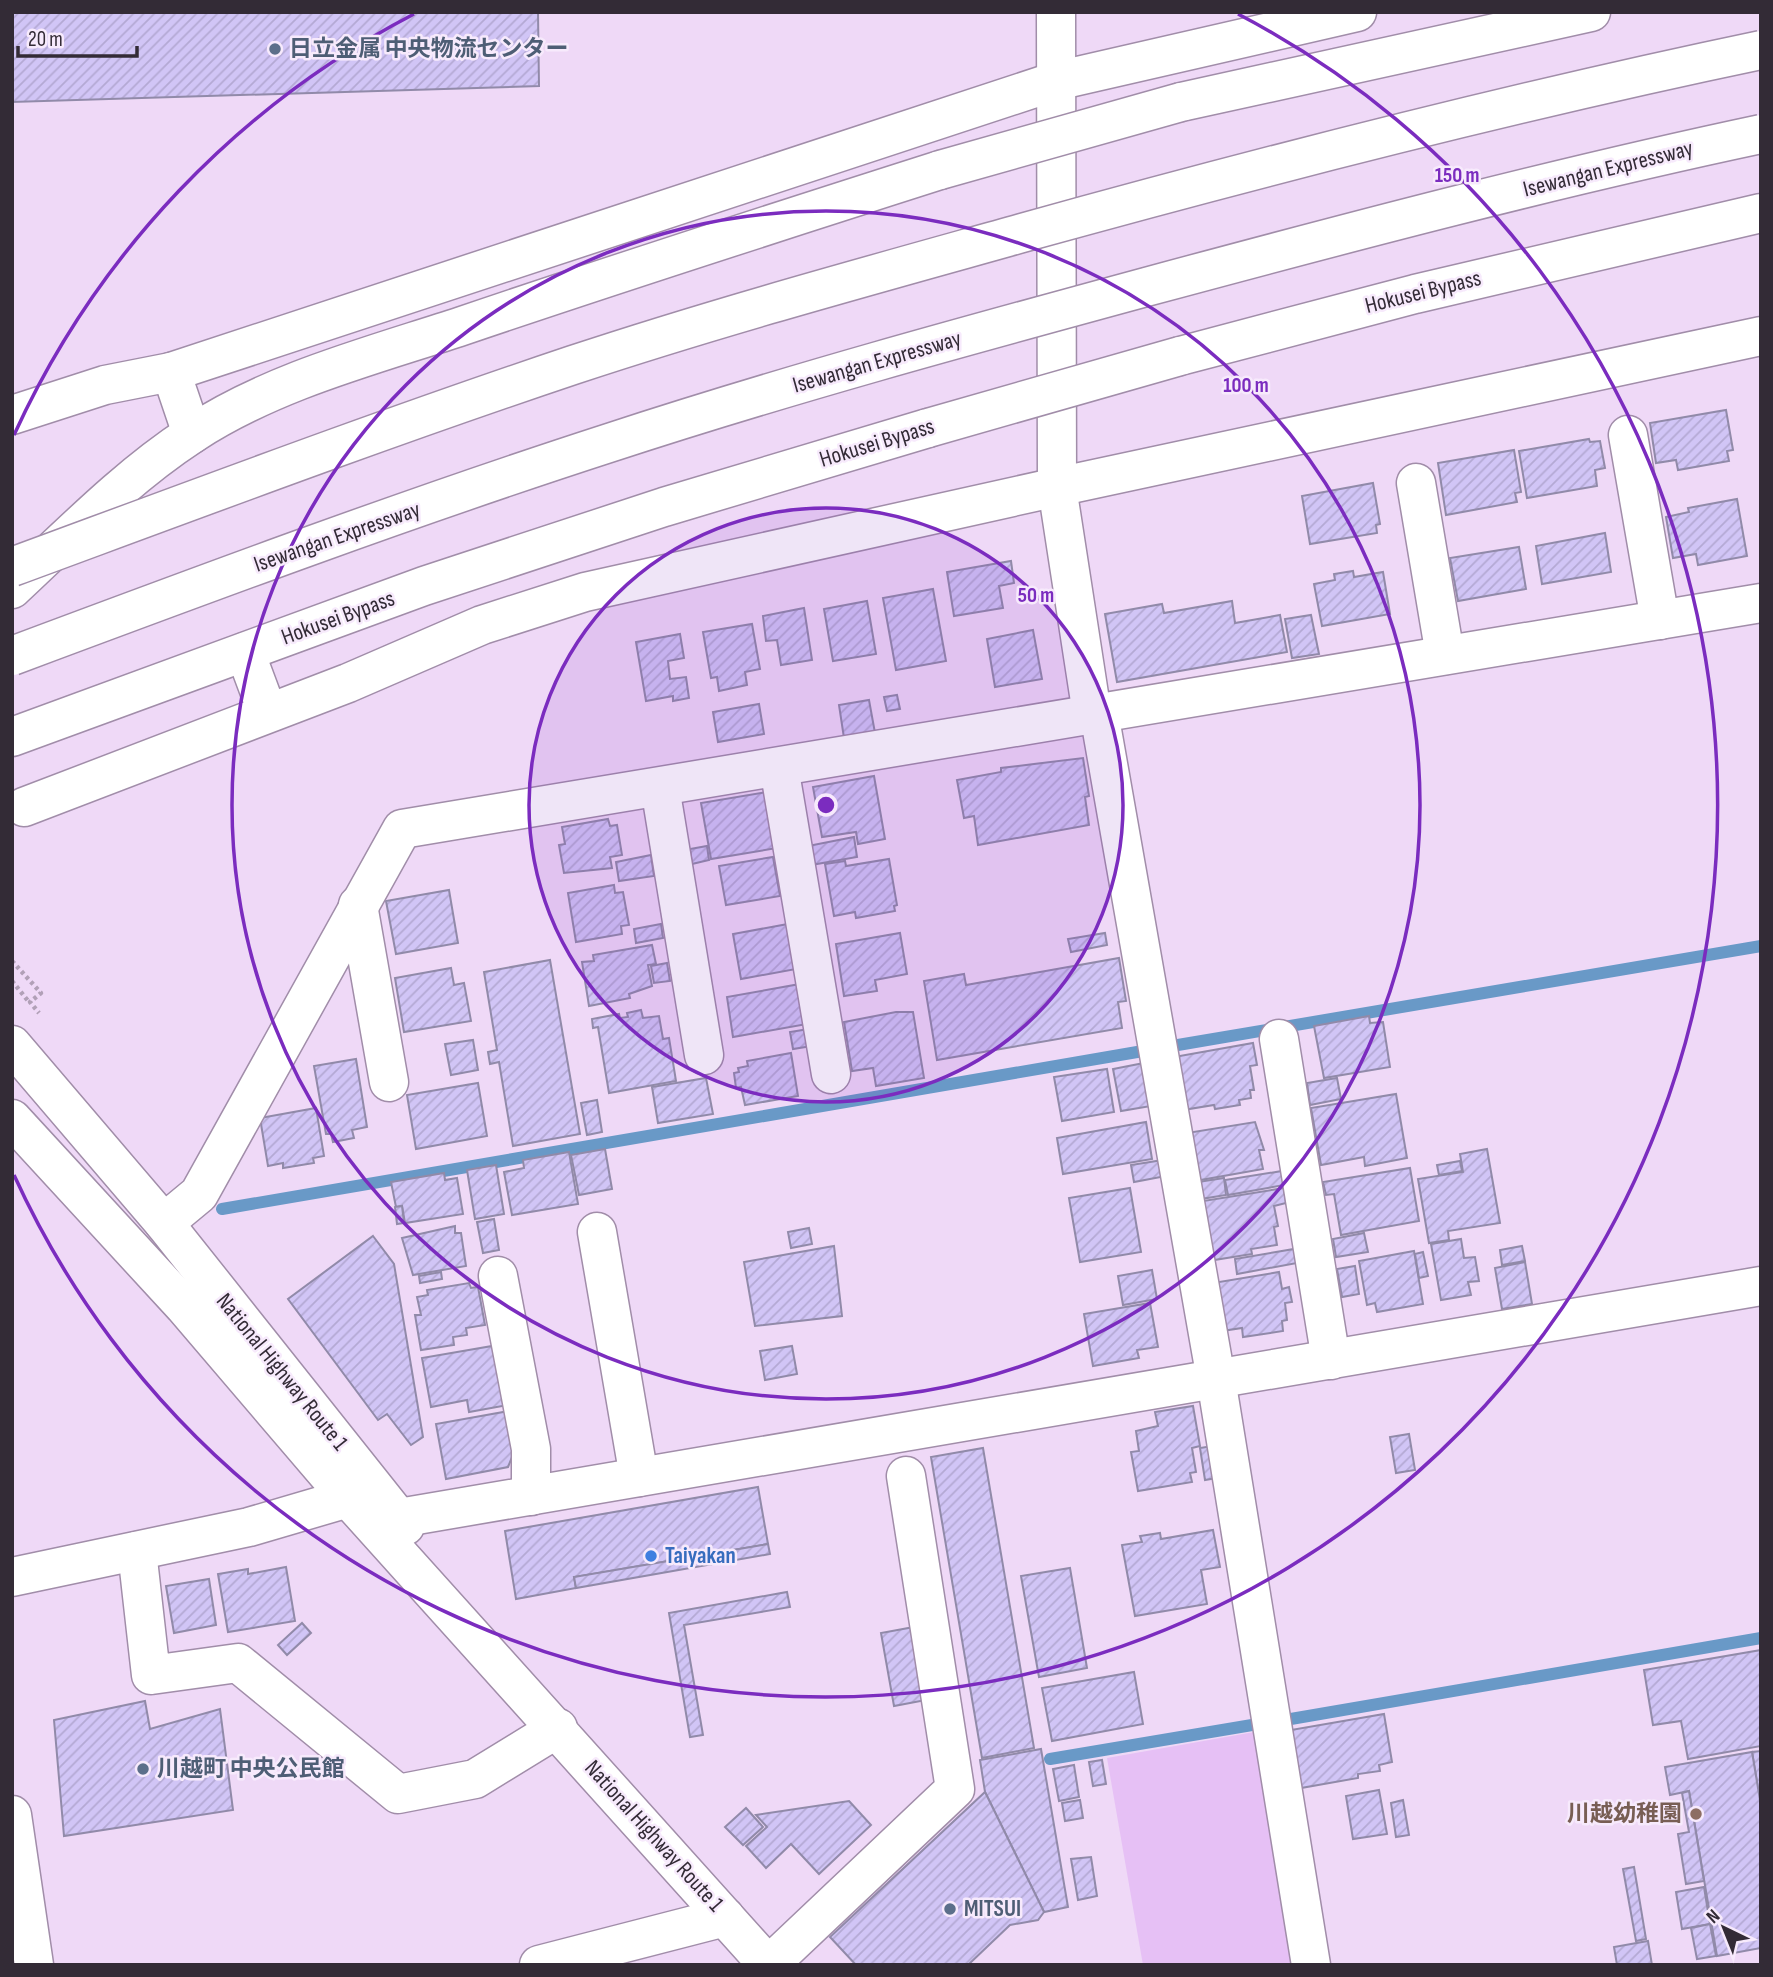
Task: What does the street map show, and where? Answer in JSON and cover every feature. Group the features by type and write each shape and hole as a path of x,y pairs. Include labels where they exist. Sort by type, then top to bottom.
{"main road":[{"path":"1056,12 1057,487 1216,1379 1311,1965"},
{"path":"12,415 105,386 171,372 1056,81 1357,12"},
{"path":"12,589 121,487 192,434 242,405 303,380 654,261 940,170 1181,102 1591,12"},
{"path":"12,567 278,468 576,365 870,275 1206,182 1583,87 1761,50"},
{"name":"Isewangan Expressway","path":"12,656 309,546 596,447 889,357 1245,260 1647,158 1761,134"},
{"name":"Hokusei Bypass","path":"12,737 461,573 664,507 1180,356 1415,294 1761,213"},
{"path":"24,807 267,711 348,683 482,625 585,592 1057,487 1761,336"},
{"path":"171,372 192,434"},
{"path":"1628,435 1660,620"},
{"path":"1416,483 1445,655"},
{"path":"164,1223 199,1194 402,829 1761,603"},
{"path":"245,652 267,711"},
{"path":"779,767 831,1074"},
{"path":"660,787 704,1055"},
{"path":"358,905 389,1083"},
{"path":"1279,1039 1331,1360"},
{"name":"National Highway Route 1","path":"12,1045 164,1223 399,1518 549,1718"},
{"name":"National Highway Route 1","path":"12,1119 184,1306 348,1499 549,1718 768,1965"},
{"path":"597,1232 639,1477"},
{"path":"498,1276 531,1449 531,1496"},
{"path":"399,1518 1761,1286"},
{"path":"768,1965 955,1789 906,1476"},
{"path":"12,1577 249,1527 348,1499"},
{"path":"137,1551 151,1675 238,1663 398,1794 475,1779 549,1718"},
{"path":"12,1815 34,1965"},
{"path":"539,1965 725,1917"}],"path":[{"path":"12,981 30,1002"}],"shaded area":[{"path":"1260,1731 1301,1965 1143,1965 1107,1758"}],"building":[{"name":"日立金属 中央物流センター","path":"12,12 538,12 539,86 12,102"},
{"path":"1726,410 1733,450 1727,451 1729,461 1678,470 1676,460 1656,463 1650,423"},
{"path":"1589,439 1590,442 1600,441 1605,468 1595,470 1597,486 1527,498 1519,451"},
{"path":"1514,450 1521,492 1515,493 1517,502 1446,515 1438,463"},
{"path":"1373,483 1380,524 1376,525 1377,533 1310,544 1302,496"},
{"path":"1737,499 1747,556 1698,565 1696,554 1673,558 1666,517 1689,512 1688,508"},
{"path":"1605,533 1611,572 1542,584 1536,546"},
{"path":"1519,547 1526,589 1458,601 1450,558"},
{"path":"1011,561 1014,583 999,586 1003,608 954,616 947,572"},
{"path":"1353,571 1354,577 1383,572 1390,614 1322,626 1314,584 1335,580 1334,574"},
{"path":"933,589 946,661 896,670 883,598"},
{"path":"867,601 876,654 833,661 824,609"},
{"path":"1232,601 1235,623 1280,615 1287,652 1117,682 1105,614 1162,604 1164,613"},
{"path":"804,608 812,660 781,665 777,640 766,641 763,616"},
{"path":"1311,615 1319,654 1292,658 1285,619"},
{"path":"752,624 760,669 745,672 747,685 719,691 717,677 711,678 703,632"},
{"path":"1033,630 1042,679 995,687 987,639"},
{"path":"680,634 684,658 668,661 670,679 686,677 689,698 673,701 673,696 646,701 636,642"},
{"path":"897,695 900,709 887,711 884,697"},
{"path":"869,700 875,733 844,738 839,705"},
{"path":"759,704 764,734 718,742 713,712"},
{"path":"1083,758 1089,796 1085,797 1089,825 978,845 974,816 964,818 957,780 1001,772 1001,768"},
{"path":"874,776 885,839 858,844 856,832 822,837 813,787"},
{"path":"767,792 777,848 711,859 701,803"},
{"path":"608,819 610,826 617,825 622,855 610,857 612,868 564,873 559,845 565,844 562,827"},
{"path":"854,837 857,857 811,865 808,846"},
{"path":"707,846 709,860 692,864 690,849"},
{"path":"651,855 654,876 619,881 616,862"},
{"path":"773,857 780,896 726,905 719,866"},
{"path":"889,859 897,905 894,906 895,911 856,918 855,912 834,916 825,864 845,861 846,866"},
{"path":"614,885 615,893 623,892 629,925 621,926 622,934 576,942 568,893"},
{"path":"449,890 458,943 396,954 386,901"},
{"path":"661,924 663,938 636,943 634,929"},
{"path":"788,924 796,969 741,979 733,934"},
{"path":"900,933 907,974 875,980 877,991 844,996 836,944"},
{"path":"1105,933 1107,945 1071,952 1068,939"},
{"path":"652,945 656,964 648,965 652,986 629,994 630,998 589,1006 582,962 594,961 593,955"},
{"path":"1119,958 1126,1001 1118,1002 1122,1028 937,1060 924,981 964,974 966,985"},
{"path":"550,960 580,1134 513,1146 499,1062 490,1064 488,1052 497,1050 484,972"},
{"path":"667,963 670,981 654,983 651,966"},
{"path":"451,968 454,985 464,983 471,1021 404,1032 395,978"},
{"path":"800,984 807,1024 733,1037 727,997"},
{"path":"641,1010 643,1018 659,1016 663,1039 669,1038 676,1081 609,1093 598,1027 593,1028 592,1019 619,1014 620,1018 628,1017 627,1013"},
{"path":"896,1012 913,1012 924,1078 876,1086 873,1068 852,1071 844,1022"},
{"path":"1369,1016 1370,1023 1383,1022 1390,1067 1324,1078 1314,1026"},
{"path":"809,1029 812,1046 793,1049 790,1032"},
{"path":"473,1040 478,1070 451,1075 445,1044"},
{"path":"1253,1043 1257,1065 1250,1066 1254,1090 1250,1090 1251,1098 1239,1100 1240,1105 1215,1109 1214,1105 1183,1110 1174,1057"},
{"path":"791,1053 798,1096 745,1105 741,1087 736,1088 734,1073 739,1072 738,1068 748,1066 747,1061"},
{"path":"356,1059 367,1127 352,1130 354,1138 333,1142 331,1134 326,1134 314,1066"},
{"path":"1144,1063 1151,1106 1121,1111 1113,1069"},
{"path":"1107,1069 1114,1112 1062,1121 1054,1077"},
{"path":"706,1078 713,1114 658,1123 652,1087"},
{"path":"1337,1078 1341,1099 1310,1105 1307,1083"},
{"path":"478,1083 487,1136 416,1149 407,1095"},
{"path":"1396,1094 1407,1158 1365,1166 1364,1157 1321,1165 1311,1108"},
{"path":"597,1100 602,1132 587,1135 581,1103"},
{"path":"316,1108 324,1156 313,1158 314,1163 283,1168 283,1163 268,1166 260,1118"},
{"path":"1146,1122 1152,1159 1063,1174 1057,1138"},
{"path":"1255,1122 1264,1150 1259,1150 1263,1169 1195,1181 1187,1133"},
{"path":"605,1149 612,1189 579,1195 571,1155"},
{"path":"1487,1149 1500,1223 1448,1231 1449,1240 1429,1243 1418,1179 1463,1172 1460,1154"},
{"path":"569,1152 578,1204 512,1215 504,1172 524,1168 523,1160"},
{"path":"1163,1160 1166,1176 1134,1182 1131,1165"},
{"path":"1460,1161 1462,1171 1439,1175 1437,1165"},
{"path":"496,1165 504,1214 475,1219 467,1170"},
{"path":"1410,1168 1419,1221 1341,1235 1334,1194 1326,1195 1323,1182"},
{"path":"1282,1171 1284,1185 1228,1195 1225,1180"},
{"path":"444,1173 445,1180 457,1178 463,1214 405,1223 402,1206 396,1207 391,1182"},
{"path":"1224,1178 1226,1195 1201,1199 1198,1182"},
{"path":"1130,1188 1141,1252 1080,1262 1069,1198"},
{"path":"1284,1188 1286,1203 1274,1206 1278,1226 1274,1227 1277,1245 1251,1249 1252,1254 1208,1261 1197,1202"},
{"path":"402,1206 404,1223 397,1224 395,1207"},
{"path":"494,1219 499,1250 483,1253 477,1222"},
{"path":"455,1226 455,1233 461,1233 466,1266 413,1275 402,1238"},
{"path":"809,1228 812,1244 791,1248 788,1232"},
{"path":"1364,1233 1368,1252 1336,1257 1333,1239"},
{"path":"373,1236 394,1264 423,1437 411,1445 387,1414 378,1420 288,1299"},
{"path":"1461,1239 1464,1258 1475,1257 1479,1281 1468,1282 1471,1295 1441,1300 1431,1244"},
{"path":"834,1246 842,1316 755,1326 744,1262"},
{"path":"1522,1246 1525,1261 1502,1265 1500,1250"},
{"path":"1294,1249 1297,1263 1237,1274 1235,1259"},
{"path":"1414,1251 1423,1304 1377,1312 1375,1303 1367,1305 1359,1261"},
{"path":"1423,1252 1428,1276 1419,1278 1415,1254"},
{"path":"1525,1262 1532,1304 1502,1309 1495,1268"},
{"path":"1355,1266 1359,1294 1342,1297 1337,1269"},
{"path":"1152,1270 1157,1299 1123,1305 1118,1276"},
{"path":"441,1272 442,1279 420,1283 419,1276"},
{"path":"1279,1272 1282,1289 1289,1287 1292,1302 1285,1303 1287,1320 1282,1321 1283,1331 1243,1337 1242,1328 1222,1331 1213,1283"},
{"path":"469,1283 471,1288 478,1287 485,1325 466,1328 467,1335 453,1337 454,1345 421,1350 415,1315 421,1315 417,1297 428,1295 427,1290"},
{"path":"1150,1303 1158,1347 1137,1350 1139,1358 1093,1366 1084,1314"},
{"path":"498,1345 508,1405 469,1412 467,1400 431,1407 422,1358"},
{"path":"792,1346 797,1374 765,1380 760,1351"},
{"path":"1193,1406 1200,1446 1192,1448 1196,1472 1190,1473 1192,1482 1138,1491 1131,1452 1139,1451 1136,1431 1158,1426 1155,1412"},
{"path":"509,1411 515,1450 508,1467 446,1479 436,1424"},
{"path":"1409,1434 1415,1470 1396,1473 1390,1437"},
{"path":"1213,1446 1217,1478 1205,1480 1200,1448"},
{"path":"983,1448 1034,1748 982,1758 931,1457"},
{"path":"758,1487 768,1544 574,1577 576,1588 516,1599 505,1531"},
{"path":"1213,1530 1220,1567 1201,1570 1207,1604 1135,1616 1122,1545 1142,1542 1140,1536 1160,1533 1161,1539"},
{"path":"768,1544 770,1554 576,1588 574,1577"},
{"path":"286,1567 295,1621 228,1632 218,1574 248,1569 248,1574"},
{"path":"1070,1568 1087,1668 1039,1677 1021,1576"},
{"path":"209,1579 216,1625 174,1633 166,1586"},
{"path":"787,1592 790,1607 684,1625 703,1735 690,1737 669,1613"},
{"path":"302,1623 311,1633 287,1655 278,1645"},
{"path":"914,1627 926,1700 894,1706 881,1633"},
{"path":"1761,1650 1761,1746 1688,1759 1681,1721 1653,1725 1644,1670"},
{"path":"1134,1672 1143,1724 1052,1741 1042,1688"},
{"name":"川越町 中央公民館","path":"145,1701 150,1729 220,1709 233,1810 64,1836 54,1720"},
{"path":"1384,1714 1392,1762 1379,1765 1380,1771 1358,1774 1358,1778 1301,1788 1291,1730"},
{"path":"1041,1749 1068,1907 1044,1912 985,1792 980,1760"},
{"path":"1761,1751 1761,1806 1752,1752"},
{"path":"1752,1752 1761,1806 1761,1948 1717,1956 1689,1791 1670,1795 1665,1767"},
{"path":"1102,1760 1106,1784 1093,1786 1089,1762"},
{"path":"1074,1765 1079,1797 1059,1801 1053,1769"},
{"path":"1379,1790 1387,1834 1353,1839 1346,1796"},
{"path":"1689,1791 1704,1881 1686,1884 1678,1834 1689,1832 1682,1793"},
{"path":"985,1792 1044,1912 1038,1920 1010,1925 968,1965 856,1965 830,1937"},
{"path":"1080,1800 1083,1818 1065,1821 1062,1803"},
{"path":"1403,1800 1409,1835 1396,1837 1391,1803"},
{"path":"849,1801 871,1825 819,1874 791,1844 766,1868 746,1846 767,1827 756,1815"},
{"path":"746,1808 763,1827 743,1845 725,1827"},
{"path":"1091,1857 1097,1896 1078,1900 1071,1859"},
{"path":"1634,1867 1646,1939 1636,1941 1623,1869"},
{"path":"1704,1887 1710,1924 1682,1929 1676,1892"},
{"path":"1710,1924 1716,1956 1697,1959 1691,1928"},
{"path":"1648,1941 1652,1965 1617,1965 1614,1947"}],"waterway":[{"path":"1172,1046 1761,946"},
{"path":"222,1209 1143,1051"},
{"path":"1285,1720 1761,1638"},
{"path":"1050,1759 1258,1724"}],"place":[{"name":"日立金属 中央物流センター","path":"275,49"},
{"name":"Taiyakan","path":"651,1556"},
{"name":"川越町 中央公民館","path":"143,1769"},
{"name":"川越幼稚園","path":"1696,1814"},
{"name":"MITSUI","path":"950,1909"}]}
